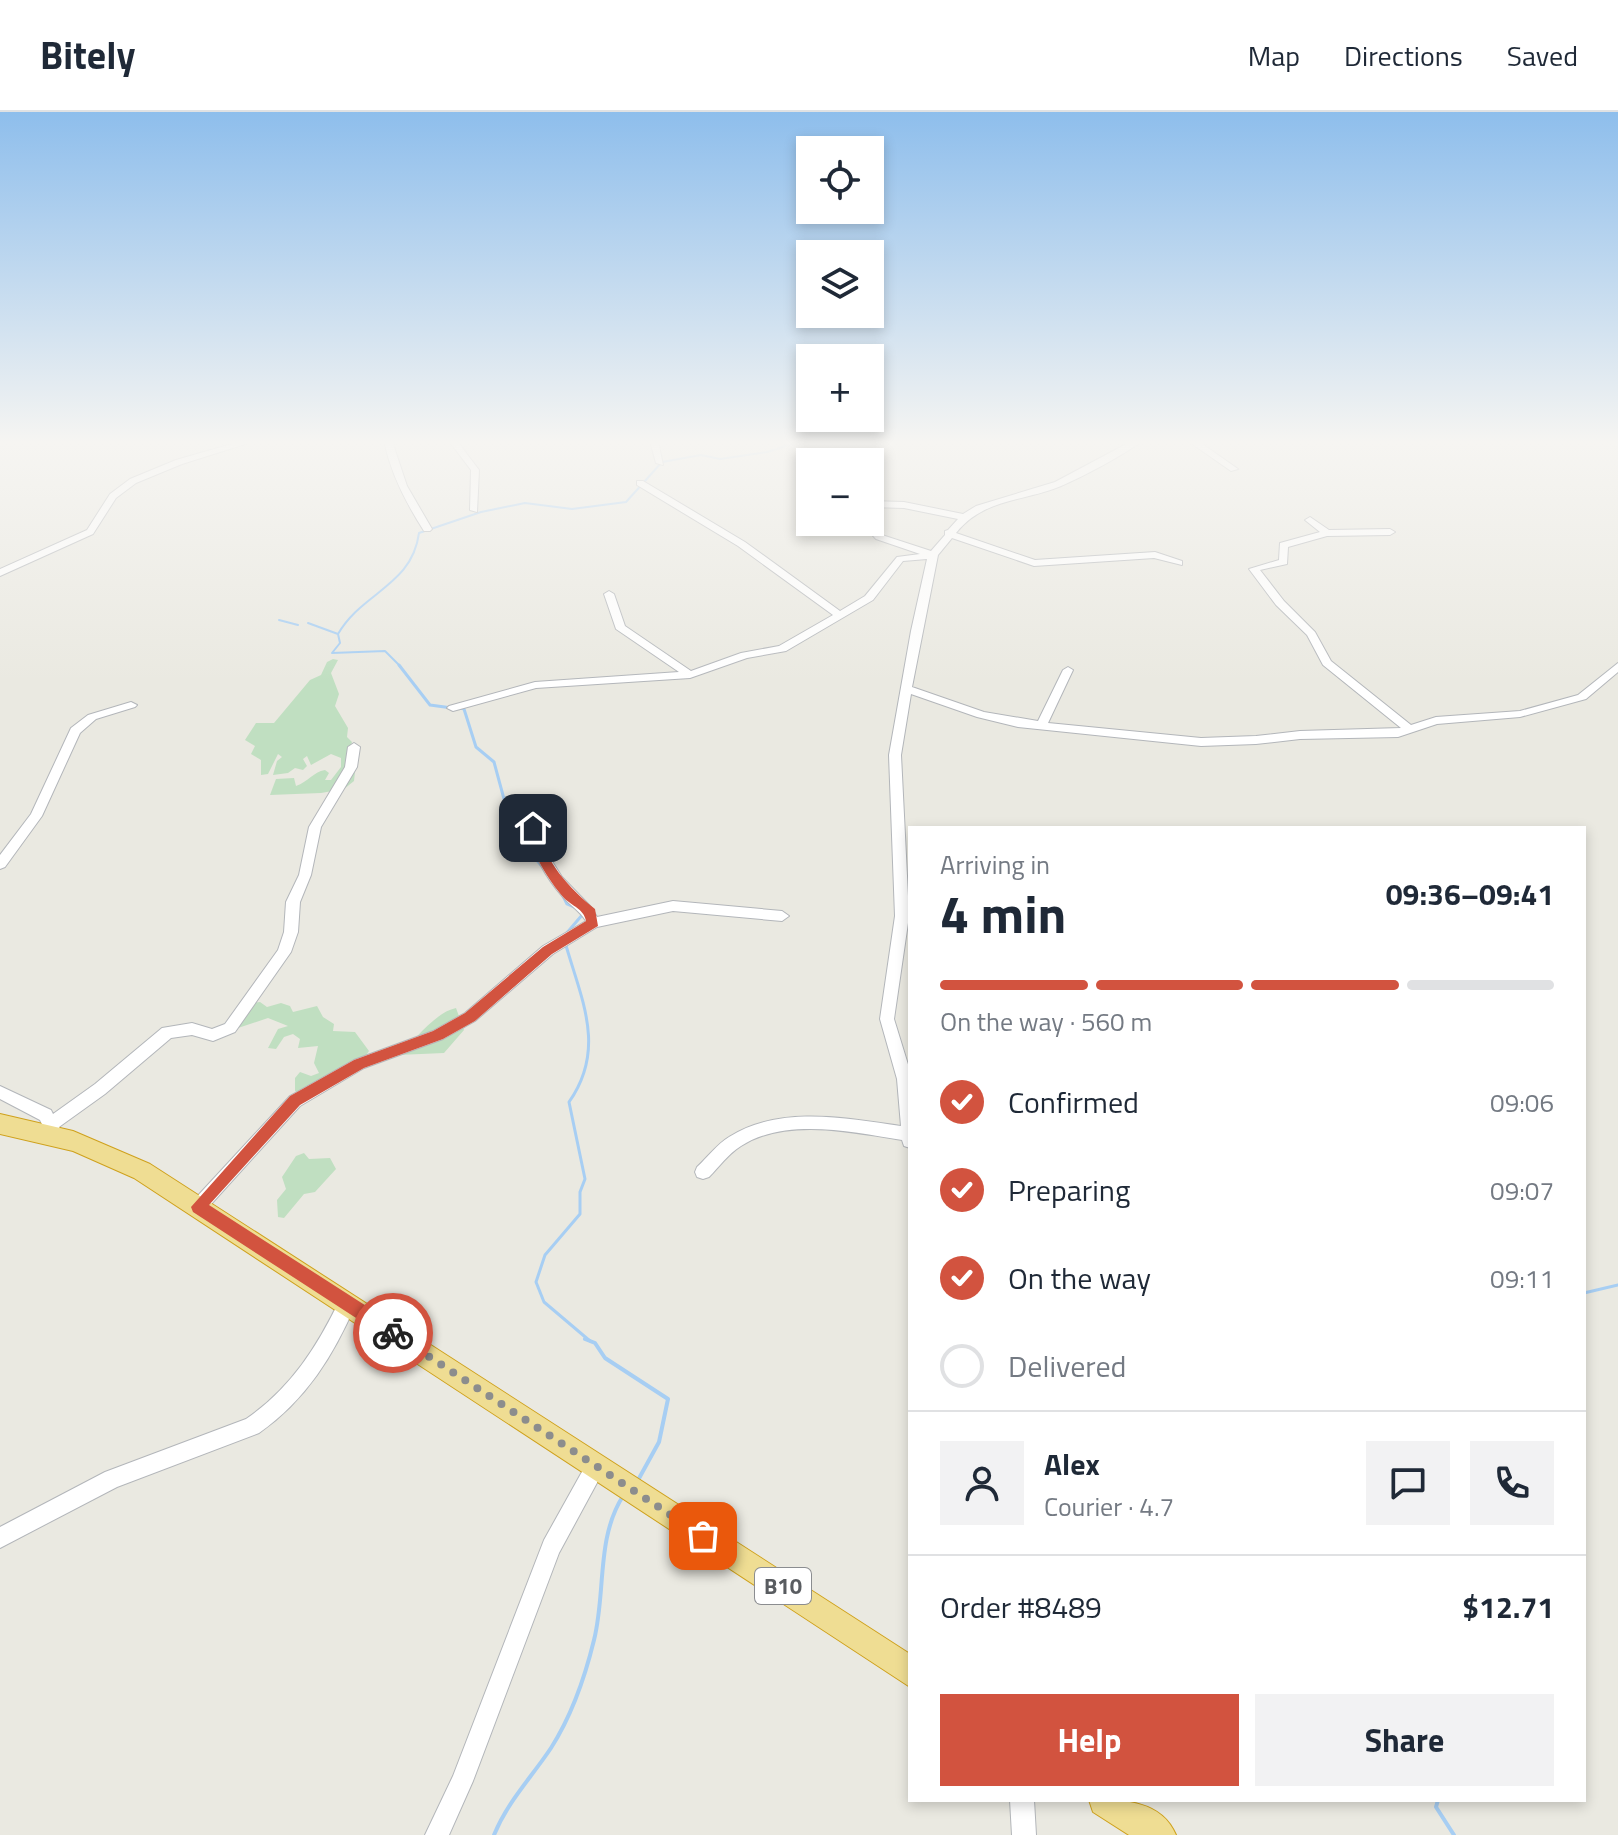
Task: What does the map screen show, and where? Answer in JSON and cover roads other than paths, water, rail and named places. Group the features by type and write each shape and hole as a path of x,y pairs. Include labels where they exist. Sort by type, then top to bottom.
{"highway":[{"name":"B10","path":"0,1124 53,1129 106,1150 347,1303 605,1474 778,1582 908,1671"},
{"path":"1108,1802 1159,1835"}],"street":[{"path":"0,573 90,532 97,521"},
{"path":"422,521 427,529"},
{"path":"709,521 725,530 757,559 788,576 838,614"},
{"path":"908,1108 907,1079 887,1019 902,916 895,755 933,555 960,521"},
{"path":"1312,521 1327,533"},
{"path":"1390,532 1327,533 1283,545 1284,562 1254,569 1280,603 1311,634 1327,663 1409,729"},
{"path":"948,533 1034,563 1155,555 1179,563"},
{"path":"878,536 933,555"},
{"path":"453,708 535,685 690,675 745,655 782,649 869,598 900,559 933,555"},
{"path":"609,594 620,627 690,675"},
{"path":"906,689 981,715 1041,726 1201,742 1398,733 1436,721 1548,708 1582,697 1618,666"},
{"path":"1041,726 1068,670"},
{"path":"0,864 44,803 75,731 92,717 131,705"},
{"path":"0,1092 46,1115 53,1129 167,1032 192,1029 213,1035 230,1028 284,952 291,932 293,902 305,875 315,827 351,767 354,747"},
{"path":"533,828 535,842 555,876 569,895 590,912 593,923"},
{"path":"198,1207 295,1101 359,1064 438,1035 470,1017 548,950 593,923 673,906 782,916"},
{"path":"703,1172 735,1141 769,1125 852,1126 908,1138"},
{"path":"0,1538 112,1479 252,1426 269,1416 327,1349 347,1303"},
{"path":"437,1835 462,1781 551,1547 605,1474"},
{"path":"1022,1802 1024,1835"}],"waterway":[{"path":"338,634 348,620 407,565 419,533 453,521"},
{"path":"279,620 298,625"},
{"path":"308,623 338,634"},
{"path":"338,634 340,643 332,653 385,651 399,665"},
{"path":"399,665 430,705 452,708"},
{"path":"460,708 464,709 476,747 494,762 504,799 516,821 523,826 534,857 546,871"},
{"path":"561,892 567,904 576,908"},
{"path":"565,935 583,914"},
{"path":"565,942 583,1003 589,1043 587,1062 569,1102 585,1179 580,1192 580,1214 545,1255 536,1282 544,1302 590,1341"},
{"path":"1586,1293 1618,1285"},
{"path":"585,1339 590,1341"},
{"path":"590,1341 595,1343 605,1358 668,1399 659,1442 637,1482"},
{"path":"494,1835 513,1800 559,1735 577,1696 598,1622 609,1530 623,1496"},
{"path":"1437,1802 1436,1807 1454,1835"}]}
